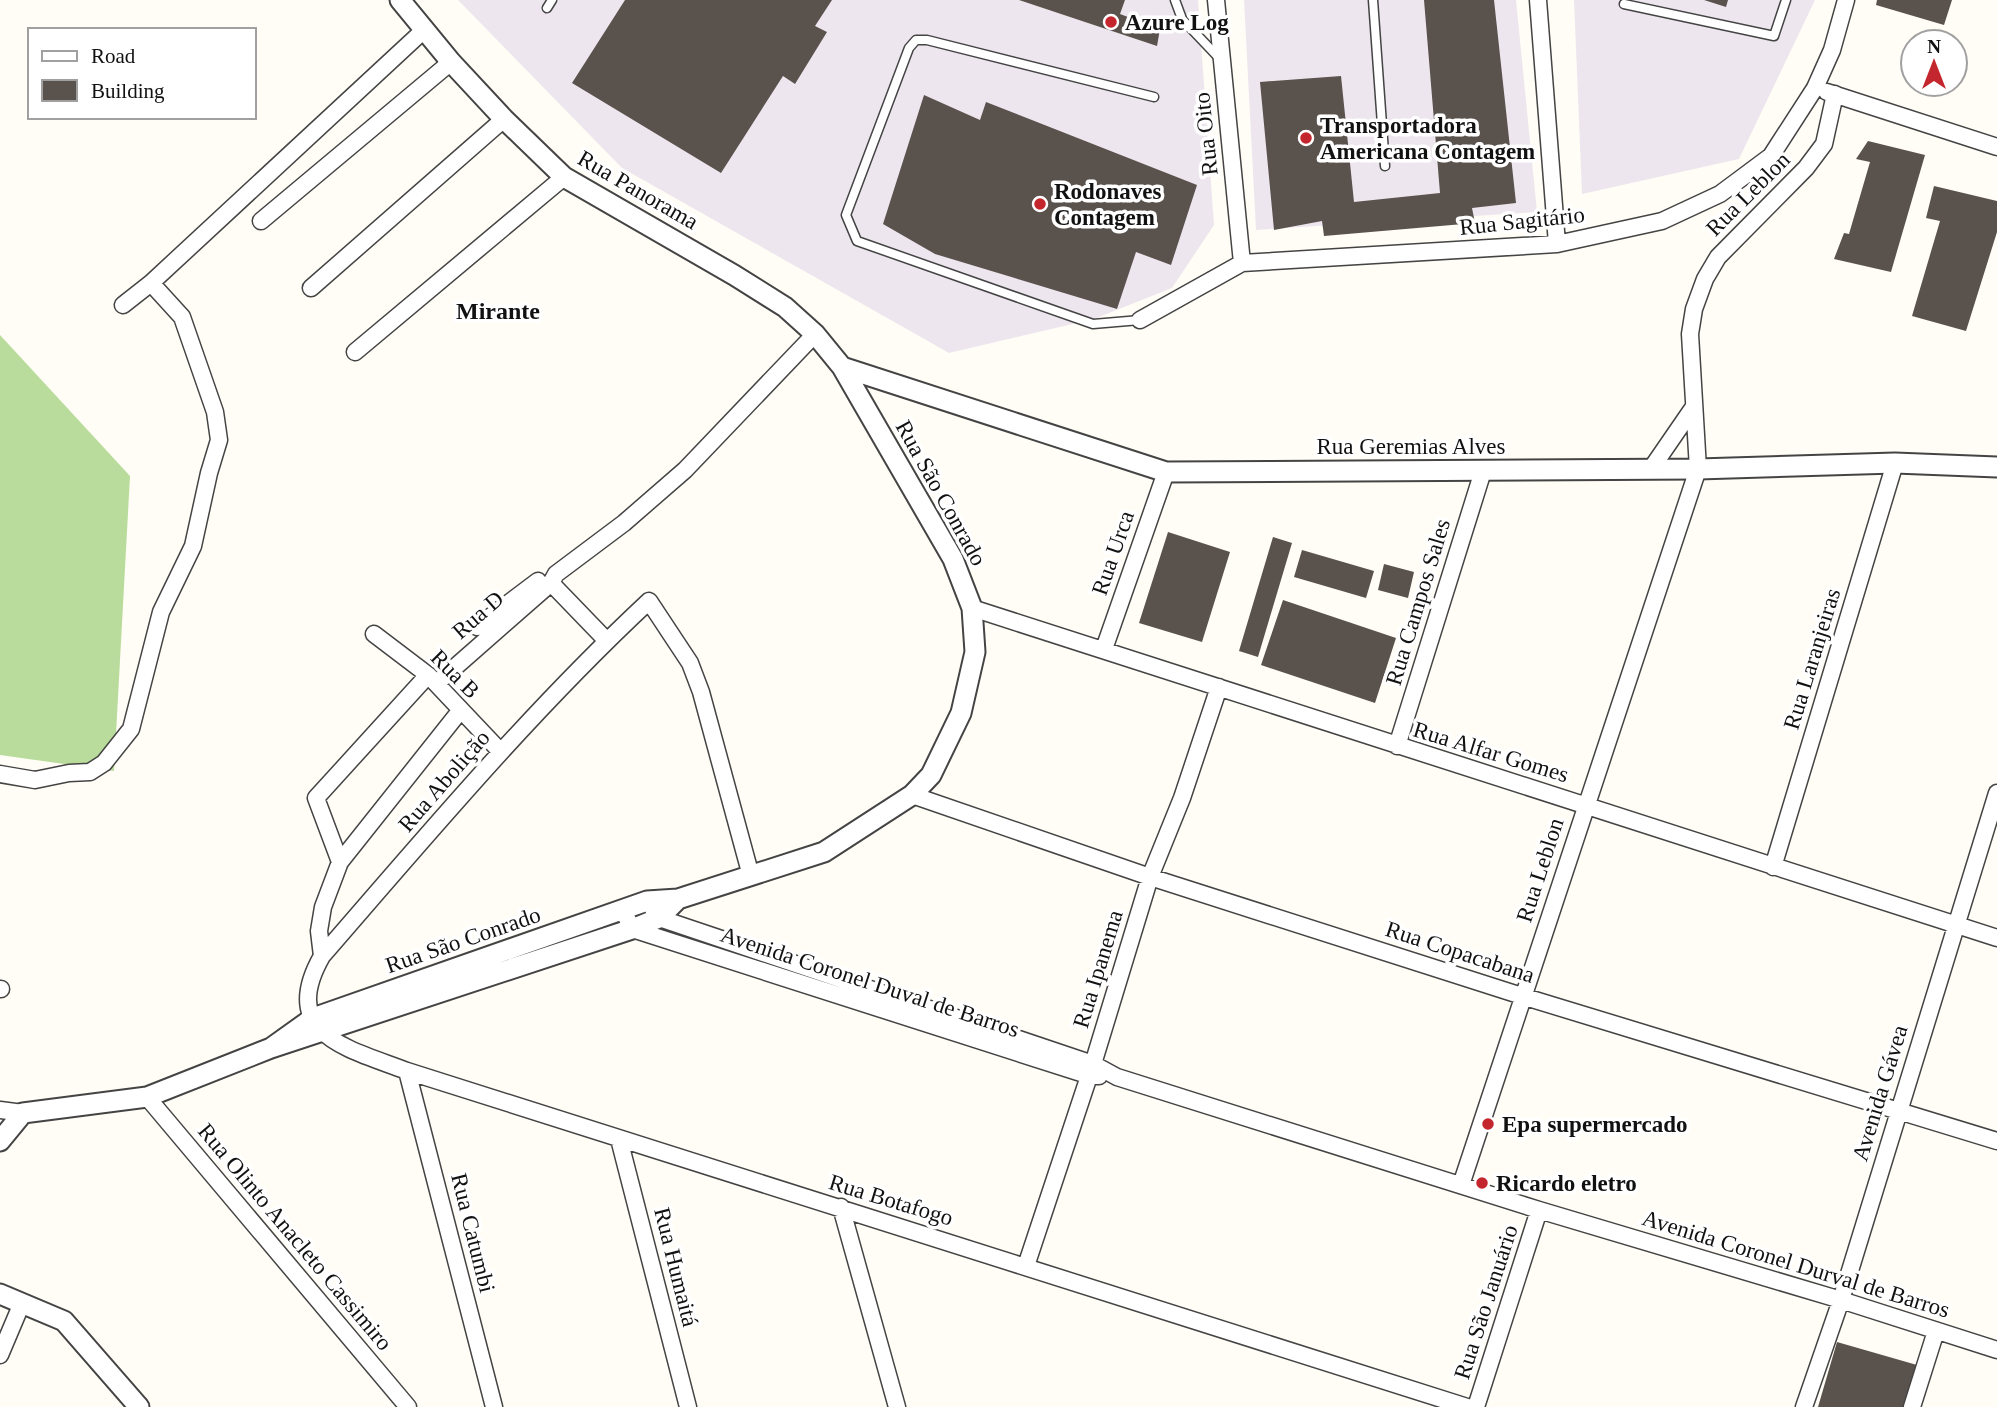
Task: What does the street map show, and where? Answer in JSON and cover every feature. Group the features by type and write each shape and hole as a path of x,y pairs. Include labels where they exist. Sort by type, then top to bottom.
{"street":[{"name":"Rua Panorama","path":"400,0 503,119 564,177 785,307 816,334 842,367"},
{"name":"Rua Oito","path":"1216,0 1242,263"},
{"path":"1538,0 1557,244"},
{"name":"Rua Sagitário","path":"1140,320 1242,263 1557,244 1662,221 1720,194 1771,156 1815,88 1832,50 1846,0"},
{"path":"123,305 151,284 425,30"},
{"path":"261,221 451,62"},
{"path":"1815,88 1997,147"},
{"name":"Rua Leblon","path":"1461,1185 1698,469 1690,334 1694,309 1705,279 1718,257 1806,168 1824,144 1835,94"},
{"path":"312,288 503,119"},
{"path":"355,352 564,177"},
{"path":"0,775 35,780 90,772 104,763 131,729 161,612 193,546 219,440 215,412 183,317 151,284"},
{"path":"477,627 541,579 554,579 624,523 685,470 816,334"},
{"name":"Rua Geremias Alves","path":"842,367 1166,472 1698,469 1895,463 1997,467"},
{"name":"Rua São Conrado","path":"23,1113 146,1097 271,1048 317,1026 622,910 647,901 678,899 824,852 912,795 931,775 961,713 975,652 972,608 954,559 842,367"},
{"path":"1651,469 1693,408"},
{"name":"Rua Laranjeiras","path":"1773,867 1895,463"},
{"name":"Rua Campos Sales","path":"1397,746 1482,471"},
{"name":"Rua Urca","path":"1104,649 1166,472"},
{"path":"554,579 607,641"},
{"name":"Rua D","path":"432,679 554,579"},
{"name":"Rua Abolição","path":"317,1026 309,987 322,956 500,751 649,601 690,663 701,692 751,876"},
{"name":"Rua Alfar Gomes","path":"972,608 1997,938"},
{"name":"Rua B","path":"374,634 432,679 500,751"},
{"path":"340,862 316,798 432,679"},
{"name":"Rua Ipanema","path":"1026,1266 1091,1070 1150,877 1182,798 1219,687"},
{"name":"Rua Abolição","path":"322,956 319,932 323,907 340,862 460,710"},
{"name":"Avenida Gávea","path":"1804,1407 1841,1300 1997,793"},
{"name":"Rua Copacabana","path":"912,795 1150,877 1522,996 1997,1141"},
{"name":"Rua São Conrado","path":"317,1026 632,929 659,918 678,899"},
{"path":"647,901 659,918"},
{"path":"622,910 632,929"},
{"name":"Avenida Coronel Duval de Barros","path":"659,918 738,944 917,1012 1091,1070 1461,1185"},
{"name":"Avenida Coronel Duval de Barros","path":"632,929 732,961 917,1012"},
{"path":"732,961 738,944"},
{"name":"Rua Botafogo","path":"317,1026 338,1044 407,1071 1466,1407"},
{"name":"Rua Catumbi","path":"407,1071 494,1407"},
{"name":"Rua Olinto Anacleto Cassimiro","path":"146,1097 408,1407"},
{"path":"0,1110 23,1113"},
{"path":"0,1141 23,1113"},
{"name":"Rua Humaitá","path":"620,1139 688,1407"},
{"name":"Avenida Coronel Durval de Barros","path":"1461,1185 1997,1350"},
{"path":"841,1208 897,1407"},
{"name":"Rua São Januário","path":"1476,1407 1539,1210"},
{"path":"0,1294 64,1321 139,1407"},
{"path":"0,1355 22,1303"},
{"path":"1912,1407 1936,1331"}],"lane":[{"path":"547,8 552,0"},
{"path":"1175,0 1182,19 1222,61"},
{"path":"1373,0 1385,166"},
{"path":"1624,4 1774,36 1786,0"},
{"path":"1140,320 1093,324 857,241 846,215 909,48 916,40 927,40 1154,97"}],"shaded area":[{"path":"458,0 1198,0 1214,225 1172,288 1094,319 949,353 622,168"},
{"path":"1244,0 1516,0 1537,212 1256,230"},
{"path":"1574,0 1815,0 1739,159 1582,194"}],"green space":[{"path":"0,335 130,476 114,771 0,755"}],"building":[{"path":"625,0 832,0 815,26 827,32 795,84 783,76 721,173 572,83"},
{"name":"Azure Log","path":"1019,0 1125,0 1120,14 1160,29 1157,46"},
{"name":"Transportadora Americana Contagem","path":"1424,0 1494,0 1516,203 1472,208 1475,223 1324,236 1322,221 1274,230 1260,82 1341,76 1354,202 1440,193"},
{"path":"1704,0 1728,0 1726,7"},
{"path":"1877,0 1952,0 1944,25 1876,5"},
{"name":"Rodonaves Contagem","path":"924,95 980,120 986,102 1197,185 1171,265 1136,252 1117,309 935,254 883,224"},
{"path":"1868,141 1925,155 1891,272 1834,259 1844,233 1849,234 1870,162 1856,159"},
{"path":"1934,186 1997,201 1997,232 1966,331 1912,316 1940,221 1926,218"},
{"path":"1168,532 1230,552 1202,642 1139,623"},
{"path":"1273,537 1292,543 1258,657 1239,651"},
{"path":"1302,550 1374,571 1366,598 1294,577"},
{"path":"1384,564 1414,572 1408,598 1378,590"},
{"path":"1283,600 1396,638 1375,703 1261,665"},
{"path":"1837,1342 1917,1365 1903,1407 1818,1407"}],"place":[{"name":"Azure Log","path":"1111,22"},
{"name":"Transportadora Americana Contagem","path":"1306,138"},
{"name":"Rodonaves Contagem","path":"1040,204"},
{"name":"Epa supermercado","path":"1488,1124"},
{"name":"Ricardo eletro","path":"1482,1183"}],"district":[{"name":"Mirante","path":"498,311"}]}
